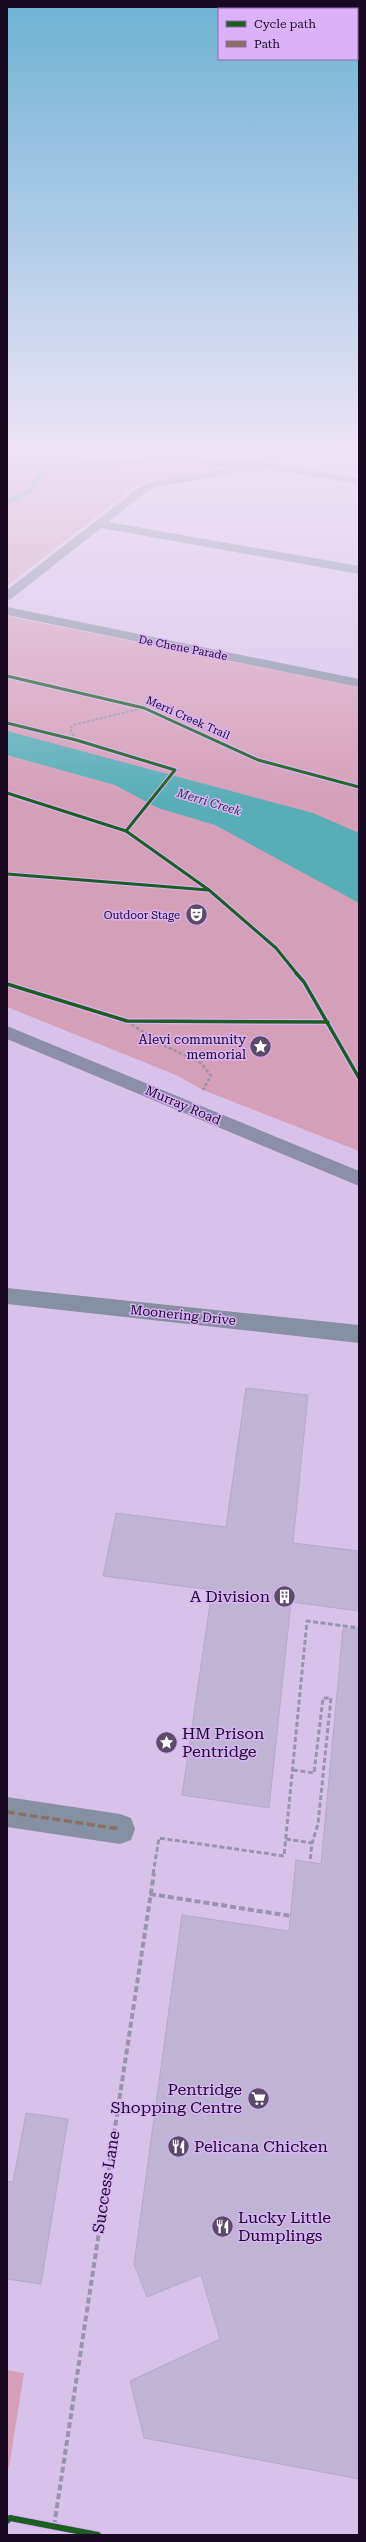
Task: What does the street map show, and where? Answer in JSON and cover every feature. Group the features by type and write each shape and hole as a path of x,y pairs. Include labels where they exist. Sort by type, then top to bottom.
{"main road":[{"name":"Murray Road","path":"12,1035 359,1179"}],"street":[{"path":"7,596 45,566"},
{"path":"334,566 359,570"},
{"name":"De Chene Parade","path":"7,611 359,683"},
{"name":"Moonering Drive","path":"7,1296 359,1334"},
{"path":"7,1812 120,1829"}],"path":[{"path":"76,740 70,729 73,725 144,708"},
{"path":"69,738 84,742"},
{"path":"119,1018 127,1021 161,1044 201,1063 211,1076 203,1090"},
{"path":"127,1021 134,1021"},
{"path":"312,1843 286,1839 307,1621 359,1628"},
{"path":"293,1770 314,1773 323,1698 331,1698 318,1824 312,1843 310,1862"},
{"path":"150,1894 291,1916"},
{"path":"9,2520 54,2526 98,2535"}],"shaded area":[{"path":"7,566 33,566 7,586"},
{"path":"7,616 359,687 359,1151 203,1090 176,1075 7,1007"},
{"path":"7,2370 24,2373 9,2467 7,2469"}],"water":[{"name":"Merri Creek","path":"7,731 313,813 359,833 359,903 215,825 158,808 115,785 7,755"}],"building":[{"name":"A Division","path":"246,1388 308,1395 293,1543 359,1551 359,1611 291,1602 269,1808 182,1795 212,1590 103,1576 116,1513 226,1527"},
{"name":"Pentridge Shopping Centre","path":"343,1629 359,1629 359,2479 144,2438 130,2381 220,2339 201,2275 147,2297 134,2264 182,1915 289,1931 296,1860 321,1864"},
{"path":"26,2113 68,2119 41,2284 7,2279 7,2181 13,2182"}],"marked path":[{"path":"7,1812 120,1829"}],"cycle path":[{"name":"Merri Creek Trail","path":"7,676 144,708 258,760 359,787"},
{"path":"7,723 76,740 175,770 126,831"},
{"path":"7,793 126,831 209,890 276,948 304,982 359,1078"},
{"path":"7,874 208,890"},
{"path":"7,984 127,1021 224,1023 328,1022"},
{"path":"7,2521 10,2518 98,2535"}],"place":[{"name":"Outdoor Stage","path":"196,915"},
{"name":"Alevi community memorial","path":"261,1046"},
{"name":"A Division","path":"285,1596"},
{"name":"HM Prison Pentridge","path":"167,1742"},
{"name":"Pentridge Shopping Centre","path":"258,2098"},
{"name":"Pelicana Chicken","path":"179,2146"},
{"name":"Lucky Little Dumplings","path":"223,2226"}]}
